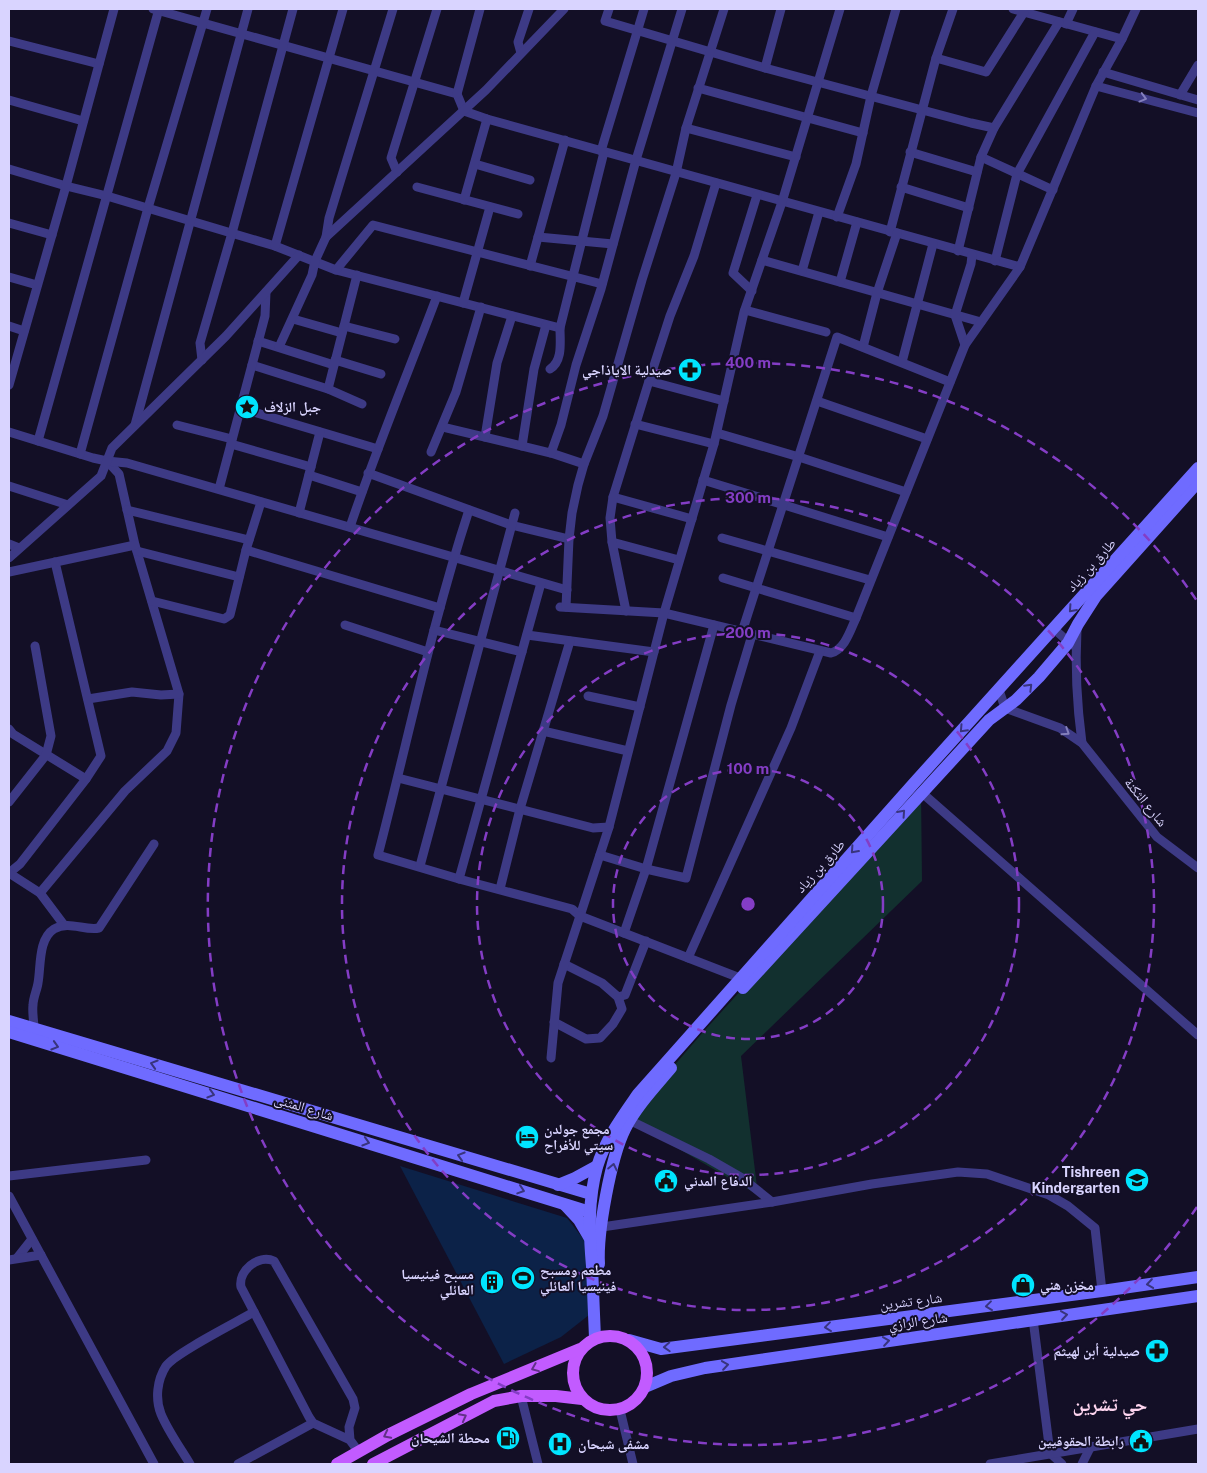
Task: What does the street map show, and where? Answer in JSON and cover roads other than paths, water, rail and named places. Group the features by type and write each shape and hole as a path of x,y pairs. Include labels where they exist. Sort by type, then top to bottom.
{"main road":[{"name":"طارق بن زياد","path":"598,1338 589,1237 597,1166 610,1135 638,1094 915,782 1198,468"},
{"path":"593,1211 606,1202 616,1156 625,1129 664,1076 921,792 989,720 1016,700 1072,646 1078,624 1096,596 1198,482"},
{"name":"شارع المثنى","path":"9,1021 558,1185 593,1211"},
{"name":"شارع المثنى","path":"9,1032 563,1204 593,1211"},
{"path":"558,1185 597,1166"},
{"path":"598,1338 598,1254 593,1211 596,1195 602,1197 606,1202"},
{"path":"563,1204 574,1214 589,1237"},
{"name":"شارع تشرين","path":"629,1340 661,1349 1198,1277"},
{"name":"شارع الرازي","path":"645,1387 671,1376 705,1368 1198,1296"},
{"path":"336,1464 471,1394 580,1349 598,1338 611,1335 629,1340 640,1350 646,1361 647,1378 645,1387 632,1404 620,1410 603,1410 592,1407 582,1399 574,1385 572,1368 580,1349"},
{"path":"373,1464 494,1401 521,1396 556,1396 582,1399"}],"street":[{"path":"10,379 66,186 114,9"},
{"path":"38,441 157,9 457,94"},
{"path":"80,454 148,208 207,9"},
{"path":"135,425 248,9"},
{"path":"202,360 200,343 293,9"},
{"path":"276,246 343,9"},
{"path":"279,347 312,275 315,261 326,237 329,218 393,9"},
{"path":"396,172 391,158 437,9"},
{"path":"480,9 457,94 464,111 676,173 757,194 995,262 1020,267"},
{"path":"521,53 518,42 529,9"},
{"path":"326,237 464,111 564,9"},
{"path":"609,9 605,21 637,31 818,83 994,128"},
{"path":"550,369 556,365 559,356 560,328 602,151 644,9"},
{"path":"551,453 561,425 576,365 602,284 636,160 682,9"},
{"path":"724,9 686,128 676,173 642,280 603,416 584,464 572,513 567,590 563,607 664,613 831,653 838,651 856,618 965,345 1020,267 1096,86 1136,9"},
{"path":"765,68 781,9"},
{"path":"551,1058 558,983 609,827 664,613 717,433 745,310 782,202 840,9"},
{"path":"837,217 856,164 871,96 896,9"},
{"path":"863,347 893,232 901,187 910,152 924,110 936,58 953,9"},
{"path":"958,251 981,157 994,128 1073,9"},
{"path":"936,58 986,72 1017,10 1122,39"},
{"path":"995,262 1017,174 1095,32"},
{"path":"9,41 99,64"},
{"path":"1180,95 1198,66"},
{"path":"1103,72 1198,100"},
{"path":"1096,86 1198,113"},
{"path":"698,88 863,134"},
{"path":"9,100 83,121"},
{"path":"464,200 487,119"},
{"path":"686,128 796,157"},
{"path":"530,266 565,140"},
{"path":"910,152 977,172"},
{"path":"981,157 1053,190"},
{"path":"474,164 530,180"},
{"path":"9,169 276,246 336,270 560,328"},
{"path":"626,611 612,542 610,518 613,497 670,316 694,256 716,183"},
{"path":"417,187 518,214"},
{"path":"901,187 969,208"},
{"path":"752,290 734,272 757,194"},
{"path":"463,303 490,207"},
{"path":"802,271 819,212"},
{"path":"840,282 857,222"},
{"path":"9,223 52,235"},
{"path":"336,270 373,225 602,284"},
{"path":"538,237 613,244"},
{"path":"902,362 933,244"},
{"path":"9,558 101,476 112,448 226,336 299,255"},
{"path":"965,345 955,315 972,255"},
{"path":"762,260 981,322"},
{"path":"328,389 357,275"},
{"path":"9,277 37,285"},
{"path":"218,489 265,316 266,292"},
{"path":"350,527 368,473 437,296"},
{"path":"431,452 456,392 481,307"},
{"path":"745,310 826,332"},
{"path":"485,437 497,363 512,316"},
{"path":"293,319 395,339"},
{"path":"522,446 534,369 546,325"},
{"path":"9,326 24,331"},
{"path":"742,632 838,337 950,382"},
{"path":"258,341 382,374"},
{"path":"252,365 328,389 362,404"},
{"path":"649,381 724,401"},
{"path":"817,401 927,439"},
{"path":"240,408 378,449"},
{"path":"635,424 714,444"},
{"path":"177,425 231,442 362,492"},
{"path":"442,427 551,453 584,464"},
{"path":"9,432 80,454 107,461 127,463 567,590"},
{"path":"299,513 320,432"},
{"path":"717,433 906,492"},
{"path":"40,892 125,791 167,751 176,733 179,694 136,548 118,474 107,461"},
{"path":"368,473 511,525 569,539"},
{"path":"703,480 888,537"},
{"path":"9,486 68,505"},
{"path":"613,497 692,519"},
{"path":"152,601 224,620 230,615 246,550 261,502"},
{"path":"127,510 249,540"},
{"path":"469,510 428,652 378,855 572,909 580,916 740,978"},
{"path":"420,866 515,513"},
{"path":"722,538 870,580"},
{"path":"612,542 680,560"},
{"path":"9,544 19,548"},
{"path":"9,572 136,548 239,578"},
{"path":"246,550 440,608"},
{"path":"56,562 101,756 86,779 20,864 9,873 40,892 64,925"},
{"path":"723,578 856,618"},
{"path":"459,879 541,583"},
{"path":"345,625 428,652"},
{"path":"624,933 646,869 714,625"},
{"path":"1054,629 1072,646 1082,743"},
{"path":"434,630 522,652"},
{"path":"526,635 654,652"},
{"path":"600,855 646,869 686,878 730,705 752,635"},
{"path":"500,889 520,809 570,641"},
{"path":"9,802 46,755 51,736 35,646"},
{"path":"688,958 791,728 820,651"},
{"path":"999,690 1005,708 1060,728 1082,743"},
{"path":"88,699 132,692 161,695 179,694"},
{"path":"588,696 640,707"},
{"path":"9,729 13,734 86,779"},
{"path":"543,731 628,751"},
{"name":"شارع الثكنة","path":"1082,743 1157,837 1198,868"},
{"path":"398,778 593,828 609,827"},
{"path":"921,792 1198,1035"},
{"path":"34,1029 33,1005 45,941 53,929 64,925 91,930 99,928 154,844"},
{"path":"618,997 625,994 646,941"},
{"path":"554,1022 586,1039 600,1038 614,1024 622,1008 618,997 602,984 564,964"},
{"path":"631,1121 709,1159 742,1178 772,1202"},
{"path":"9,1176 146,1160"},
{"path":"593,1211 772,1202 872,1184 958,1172 987,1174 1050,1195 1068,1206 1095,1228 1102,1291"},
{"path":"9,1196 154,1464"},
{"path":"13,1259 32,1239"},
{"path":"13,1259 41,1255"},
{"path":"350,1440 349,1427 356,1408 353,1399 274,1261 270,1259 250,1266 240,1281 241,1287 313,1423 350,1440 358,1451"},
{"path":"190,1464 161,1414 157,1393 160,1379 167,1365 185,1352 254,1312"},
{"path":"1033,1319 1050,1453 1062,1464"},
{"path":"521,1396 538,1464"},
{"path":"620,1410 633,1464"},
{"path":"238,1464 313,1423"},
{"path":"990,1464 1198,1429"},
{"path":"1082,1464 1091,1446"}],"water":[{"name":"مطعم ومسبح فينيسيا العائلي","path":"400,1166 567,1218 585,1241 589,1315 561,1337 504,1364"}],"place":[{"name":"صيدلية الاياذاجي","path":"690,370"},
{"name":"جبل الزلاف","path":"247,407"},
{"name":"مجمع جولدن سيتي للأفراح","path":"527,1137"},
{"name":"Tishreen Kindergarten","path":"1137,1180"},
{"name":"الدفاع المدني","path":"666,1181"},
{"name":"مطعم ومسبح فينيسيا العائلي","path":"523,1278"},
{"name":"مسبح فينيسيا العائلي","path":"492,1282"},
{"name":"مخزن هني","path":"1023,1285"},
{"name":"صيدلية أبن لهيثم","path":"1157,1351"},
{"name":"محطة الشيحان","path":"508,1438"},
{"name":"رابطة الحقوقيين","path":"1141,1441"},
{"name":"مشفى شيحان","path":"560,1444"}],"district":[{"name":"حي تشرين","path":"1110,1404"}]}
